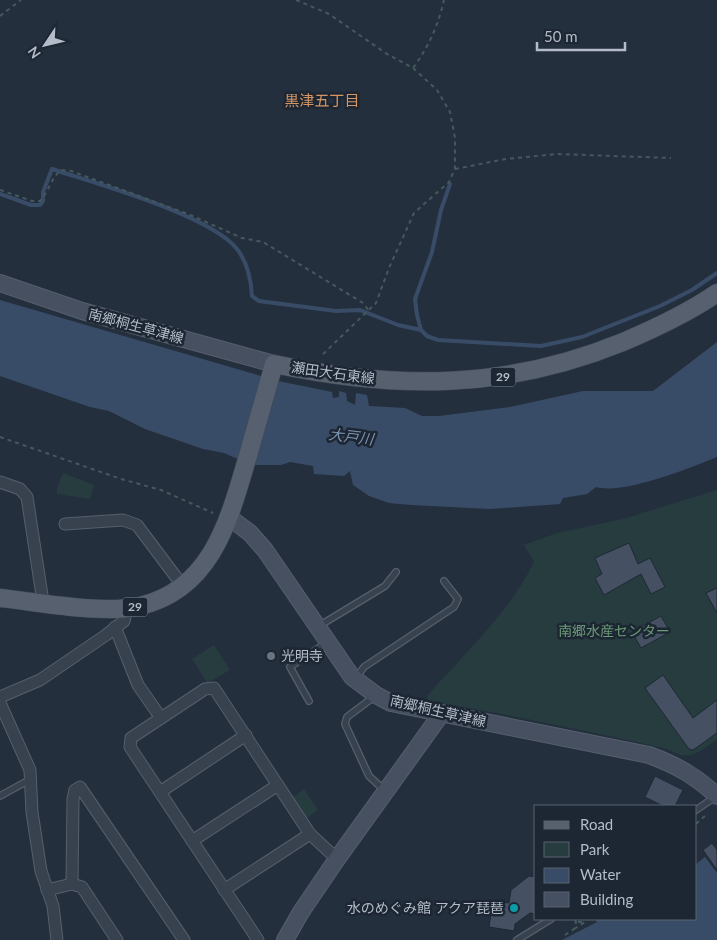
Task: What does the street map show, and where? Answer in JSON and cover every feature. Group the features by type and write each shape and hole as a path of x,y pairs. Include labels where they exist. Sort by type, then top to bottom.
{"main road":[{"name":"南郷桐生草津線","path":"0,283 82,311 272,369"},
{"name":"瀬田大石東線","path":"0,598 70,606 127,608 165,597 182,585 206,561 221,539 231,513 272,369 306,371 376,380 427,383 494,379 550,367 592,354 656,328 717,293"},
{"name":"南郷桐生草津線","path":"231,513 266,550 327,642 355,679 376,695 391,703 649,755 683,768 717,796"},
{"path":"285,940 300,912 337,858 442,713"}],"street":[{"path":"0,482 20,489 26,497 43,602"},
{"path":"65,524 123,520 137,525 182,585"},
{"path":"0,697 40,680 124,620 127,608"},
{"path":"115,627 138,685 162,718"},
{"path":"258,940 130,747 131,738 205,689 214,688 310,834 337,858"},
{"path":"0,703 30,770 36,844 41,871 53,906 57,940"},
{"path":"160,792 246,735"},
{"path":"192,841 278,784"},
{"path":"72,884 73,799 75,790 80,787 184,940"},
{"path":"224,890 310,834"},
{"path":"47,890 72,884 82,887 117,940"}],"lane":[{"path":"317,627 385,586 396,572"},
{"path":"355,679 364,667 454,607 458,599 444,581"},
{"path":"308,701 290,667 327,642"},
{"path":"376,695 347,717 345,724 370,776 386,791"},
{"path":"0,796 31,779"},
{"path":"697,809 717,796"},
{"path":"517,940 549,920"}],"path":[{"path":"0,16 21,0"},
{"path":"296,0 329,14 387,54 413,68 437,90 450,112 455,138 455,169 449,182 414,213 389,268 376,303 370,312 306,371"},
{"path":"413,68 427,48 439,25 444,0"},
{"path":"455,169 506,159 557,154 671,158"},
{"path":"0,190 40,201 48,192 53,176 61,170 71,171 188,214 242,238 264,242 363,303 370,312"},
{"path":"0,437 122,479 161,490 200,509 231,513"},
{"path":"697,823 708,813"},
{"path":"565,935 585,922 575,920 574,929"}],"green space":[{"path":"63,473 94,485 90,499 57,494 57,488"},
{"name":"南郷水産センター","path":"717,490 717,739 705,748 694,754 682,755 668,749 578,729 428,701 427,696 499,616 524,581 534,562 524,545 557,533 623,519"},
{"path":"214,645 230,670 207,683 192,659"},
{"path":"304,789 318,810 307,818 292,798"}],"water":[{"name":"大戸川","path":"0,300 278,381 332,392 333,398 339,397 339,391 346,393 347,401 355,405 356,393 367,395 369,406 405,408 422,416 439,416 510,407 583,391 653,391 717,342 717,457 639,484 608,488 596,487 587,494 563,498 560,504 490,509 389,503 369,496 353,485 350,471 344,476 314,474 313,466 290,462 281,465 252,465 224,453 203,449 145,429 109,411 90,407 0,376"},
{"path":"705,857 717,873 717,940 562,940 597,922 596,920 697,920 697,863"}],"building":[{"path":"629,543 638,564 650,558 665,587 651,594 641,574 604,595 595,578 602,574 595,558"},
{"path":"717,588 717,613 706,593"},
{"path":"661,616 670,632 641,648 632,632"},
{"name":"南郷水産センター","path":"663,675 693,718 717,700 717,733 693,750 689,749 645,688"},
{"path":"655,776 683,790 676,805 661,805 645,797"},
{"path":"712,843 717,850 717,870 703,850"},
{"name":"水のめぐみ館 アクア琵琶","path":"529,876 534,877 534,914 530,913 515,924 514,931 489,927 493,901 509,903 511,890"}],"waterway":[{"path":"0,194 31,205 40,205 43,201 43,192 52,169 123,192 178,213 203,224 223,236 237,249 244,260 250,277 252,296 259,301 336,311 360,310 398,325 421,330 427,336 438,340 541,346 582,337 660,306 692,290 717,273"},
{"path":"421,330 415,299 432,252 441,210 450,184"}],"place":[{"name":"光明寺","path":"271,656"},
{"name":"水のめぐみ館 アクア琵琶","path":"514,908"}],"district":[{"name":"黒津五丁目","path":"322,101"}]}
